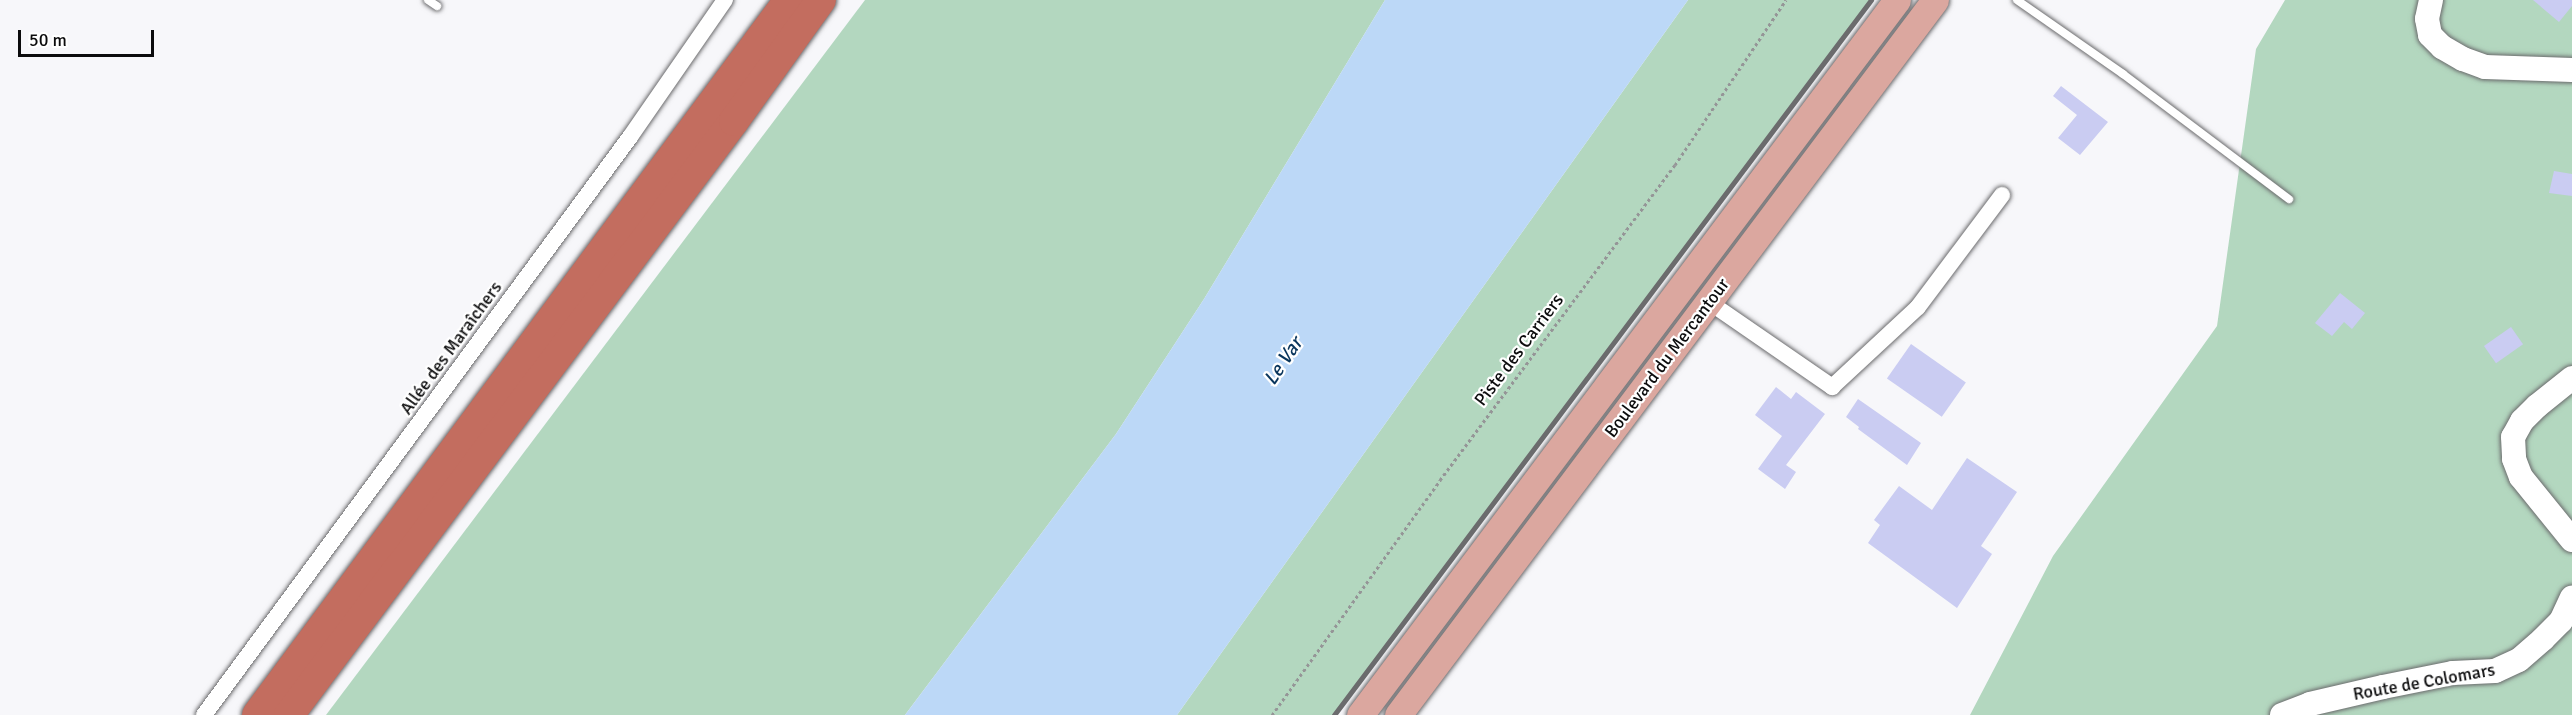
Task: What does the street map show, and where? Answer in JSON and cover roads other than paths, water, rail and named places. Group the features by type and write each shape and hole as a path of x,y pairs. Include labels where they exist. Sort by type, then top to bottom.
{"highway":[{"path":"257,715 789,0"},
{"path":"289,715 734,121 821,0"}],"main road":[{"name":"Boulevard du Mercantour","path":"1360,715 1897,0"},
{"name":"Boulevard du Mercantour","path":"1398,715 1935,0"}],"street":[{"name":"Allée des Maraîchers","path":"204,715 630,137 724,0"},
{"path":"2431,0 2427,19 2430,35 2442,47 2463,59 2485,67 2572,70"},
{"path":"1709,302 1832,387 1918,308 2002,195"},
{"path":"2572,378 2537,406 2522,421 2513,437 2514,459 2521,477 2572,540"},
{"name":"Route de Colomars","path":"2282,715 2310,704 2383,687 2454,673 2495,671 2519,660 2543,639 2561,621 2572,597"}],"lane":[{"path":"428,0 437,6"},
{"path":"2017,0 2123,74 2289,200"}],"water":[{"name":"Le Var","path":"1385,0 1688,0 1177,715 905,715 1116,434 1204,299"}],"railway":[{"path":"1334,715 1871,0"}]}
